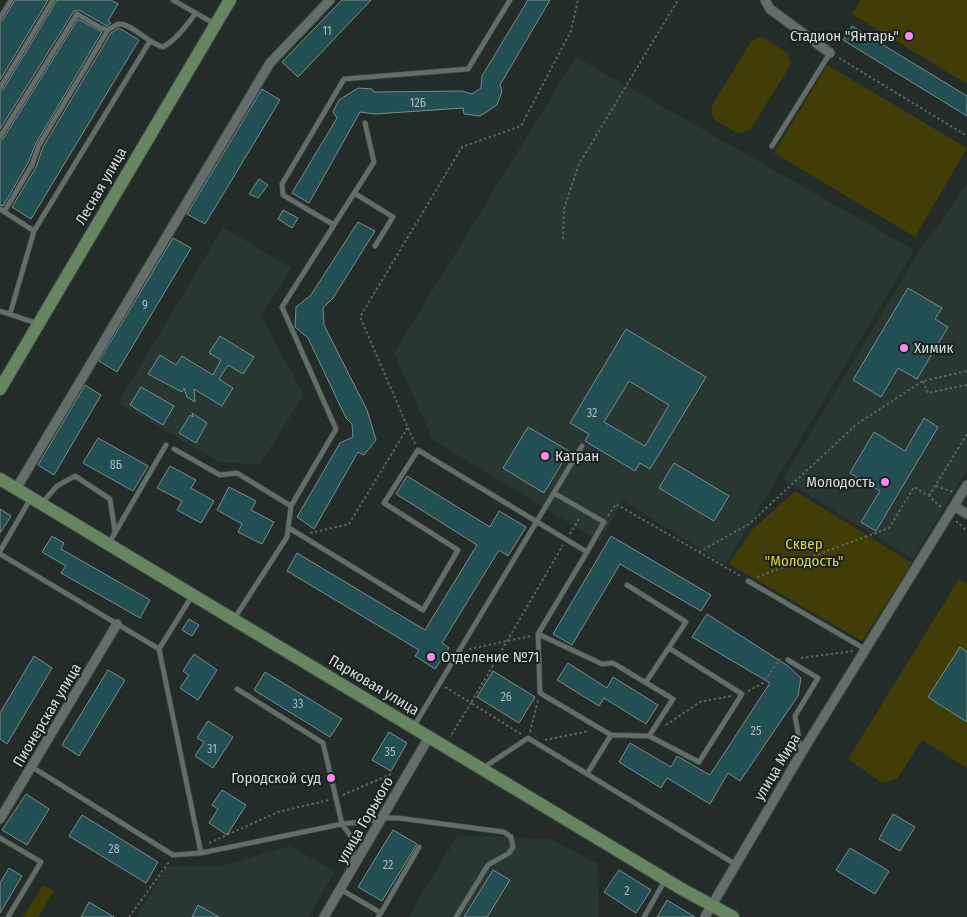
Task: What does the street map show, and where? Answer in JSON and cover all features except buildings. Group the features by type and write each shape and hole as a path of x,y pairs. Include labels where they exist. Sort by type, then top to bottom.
{"street":[{"name":"Лесная улица","path":"0,389 230,0"},
{"path":"16,488 270,63 330,0"},
{"path":"765,0 770,9 830,53"},
{"name":"Парковая улица","path":"0,479 666,879 709,912 733,917"},
{"name":"улица Мира","path":"709,912 735,864 802,752 967,485"},
{"path":"954,506 967,514"},
{"name":"Пионерская улица","path":"2,813 32,767 117,624"},
{"name":"улица Горького","path":"324,917 429,737"}],"lane":[{"path":"0,18 11,0"},
{"path":"0,88 53,0"},
{"path":"173,0 215,24"},
{"path":"334,225 283,195 282,184 344,79 468,69 510,0"},
{"path":"34,231 2,211 32,165 39,145 108,30 117,24 125,25 163,47 171,42 196,13"},
{"path":"0,137 77,14 108,30"},
{"path":"10,314 34,231 150,41"},
{"path":"772,146 830,53"},
{"path":"234,619 287,537 291,506 336,429 282,307 374,162 365,123"},
{"path":"354,193 393,217 375,246"},
{"path":"0,311 39,324"},
{"path":"108,544 166,445"},
{"path":"413,727 582,446"},
{"path":"174,449 220,475 237,473 291,506"},
{"path":"289,528 423,610 458,550 384,503 418,450 586,552"},
{"path":"115,532 110,498 75,476 36,500 0,552 159,649"},
{"path":"554,493 604,522 538,634 540,693 611,735 649,736 699,762 742,694 668,648"},
{"path":"748,581 865,649"},
{"path":"626,585 686,622 646,682"},
{"path":"193,595 159,649 201,850"},
{"path":"538,634 602,664 613,663 673,699 649,736"},
{"path":"788,660 818,678 795,716 802,752"},
{"path":"237,689 323,743 342,824 352,838 354,847 352,859 340,889 380,915 419,847"},
{"path":"587,774 611,735"},
{"path":"482,768 528,738 735,864"},
{"path":"32,767 173,855 342,824 381,819 398,818 504,832 511,837 514,847 509,853 488,865 456,917"},
{"path":"0,838 41,862 8,917"},
{"path":"644,917 666,879"}],"path":[{"path":"418,450 360,317 462,147 520,126 570,31 578,0"},
{"path":"563,239 564,210 579,164 678,0"},
{"path":"830,53 967,136"},
{"path":"699,552 750,524 857,424 923,381 967,371"},
{"path":"923,381 928,393 967,385"},
{"path":"300,535 349,524 408,427"},
{"path":"604,522 616,504 748,581 889,528 914,487 929,496 967,434"},
{"path":"448,738 471,703 584,510"},
{"path":"459,652 538,634"},
{"path":"649,736 700,702 742,694 763,684 782,657 788,660 865,649"},
{"path":"439,684 528,738 540,693"},
{"path":"535,742 590,731"},
{"path":"201,850 278,812 336,798 391,774"},
{"path":"129,917 173,855"}],"shaded area":[{"path":"576,57 914,250 725,565 623,500 600,542 433,440 394,353"},
{"path":"967,184 967,470 913,559 783,479 917,255"},
{"path":"223,227 291,268 261,317 304,395 259,465 219,462 118,403"},
{"path":"458,835 550,839 598,864 599,917 408,917"},
{"path":"290,846 335,871 308,917 136,917 166,867 217,867"}],"green space":[{"path":"861,0 967,0 967,84 852,14"},
{"path":"758,37 762,37 786,52 791,64 750,130 737,133 714,119 712,105 751,42"},
{"path":"827,65 967,148 915,237 774,153"},
{"name":"Сквер \"Молодость\"","path":"795,491 912,563 862,641 729,564 753,529"},
{"path":"959,579 967,584 967,768 922,740 897,779 882,783 848,759"},
{"path":"43,885 54,891 38,917 23,917"}],"place":[{"name":"Стадион \"Янтарь\"","path":"909,36"},
{"name":"Химик","path":"904,348"},
{"name":"Катран","path":"545,456"},
{"name":"Молодость","path":"885,482"},
{"name":"Отделение №71","path":"431,657"},
{"name":"Городской суд","path":"331,778"}]}
